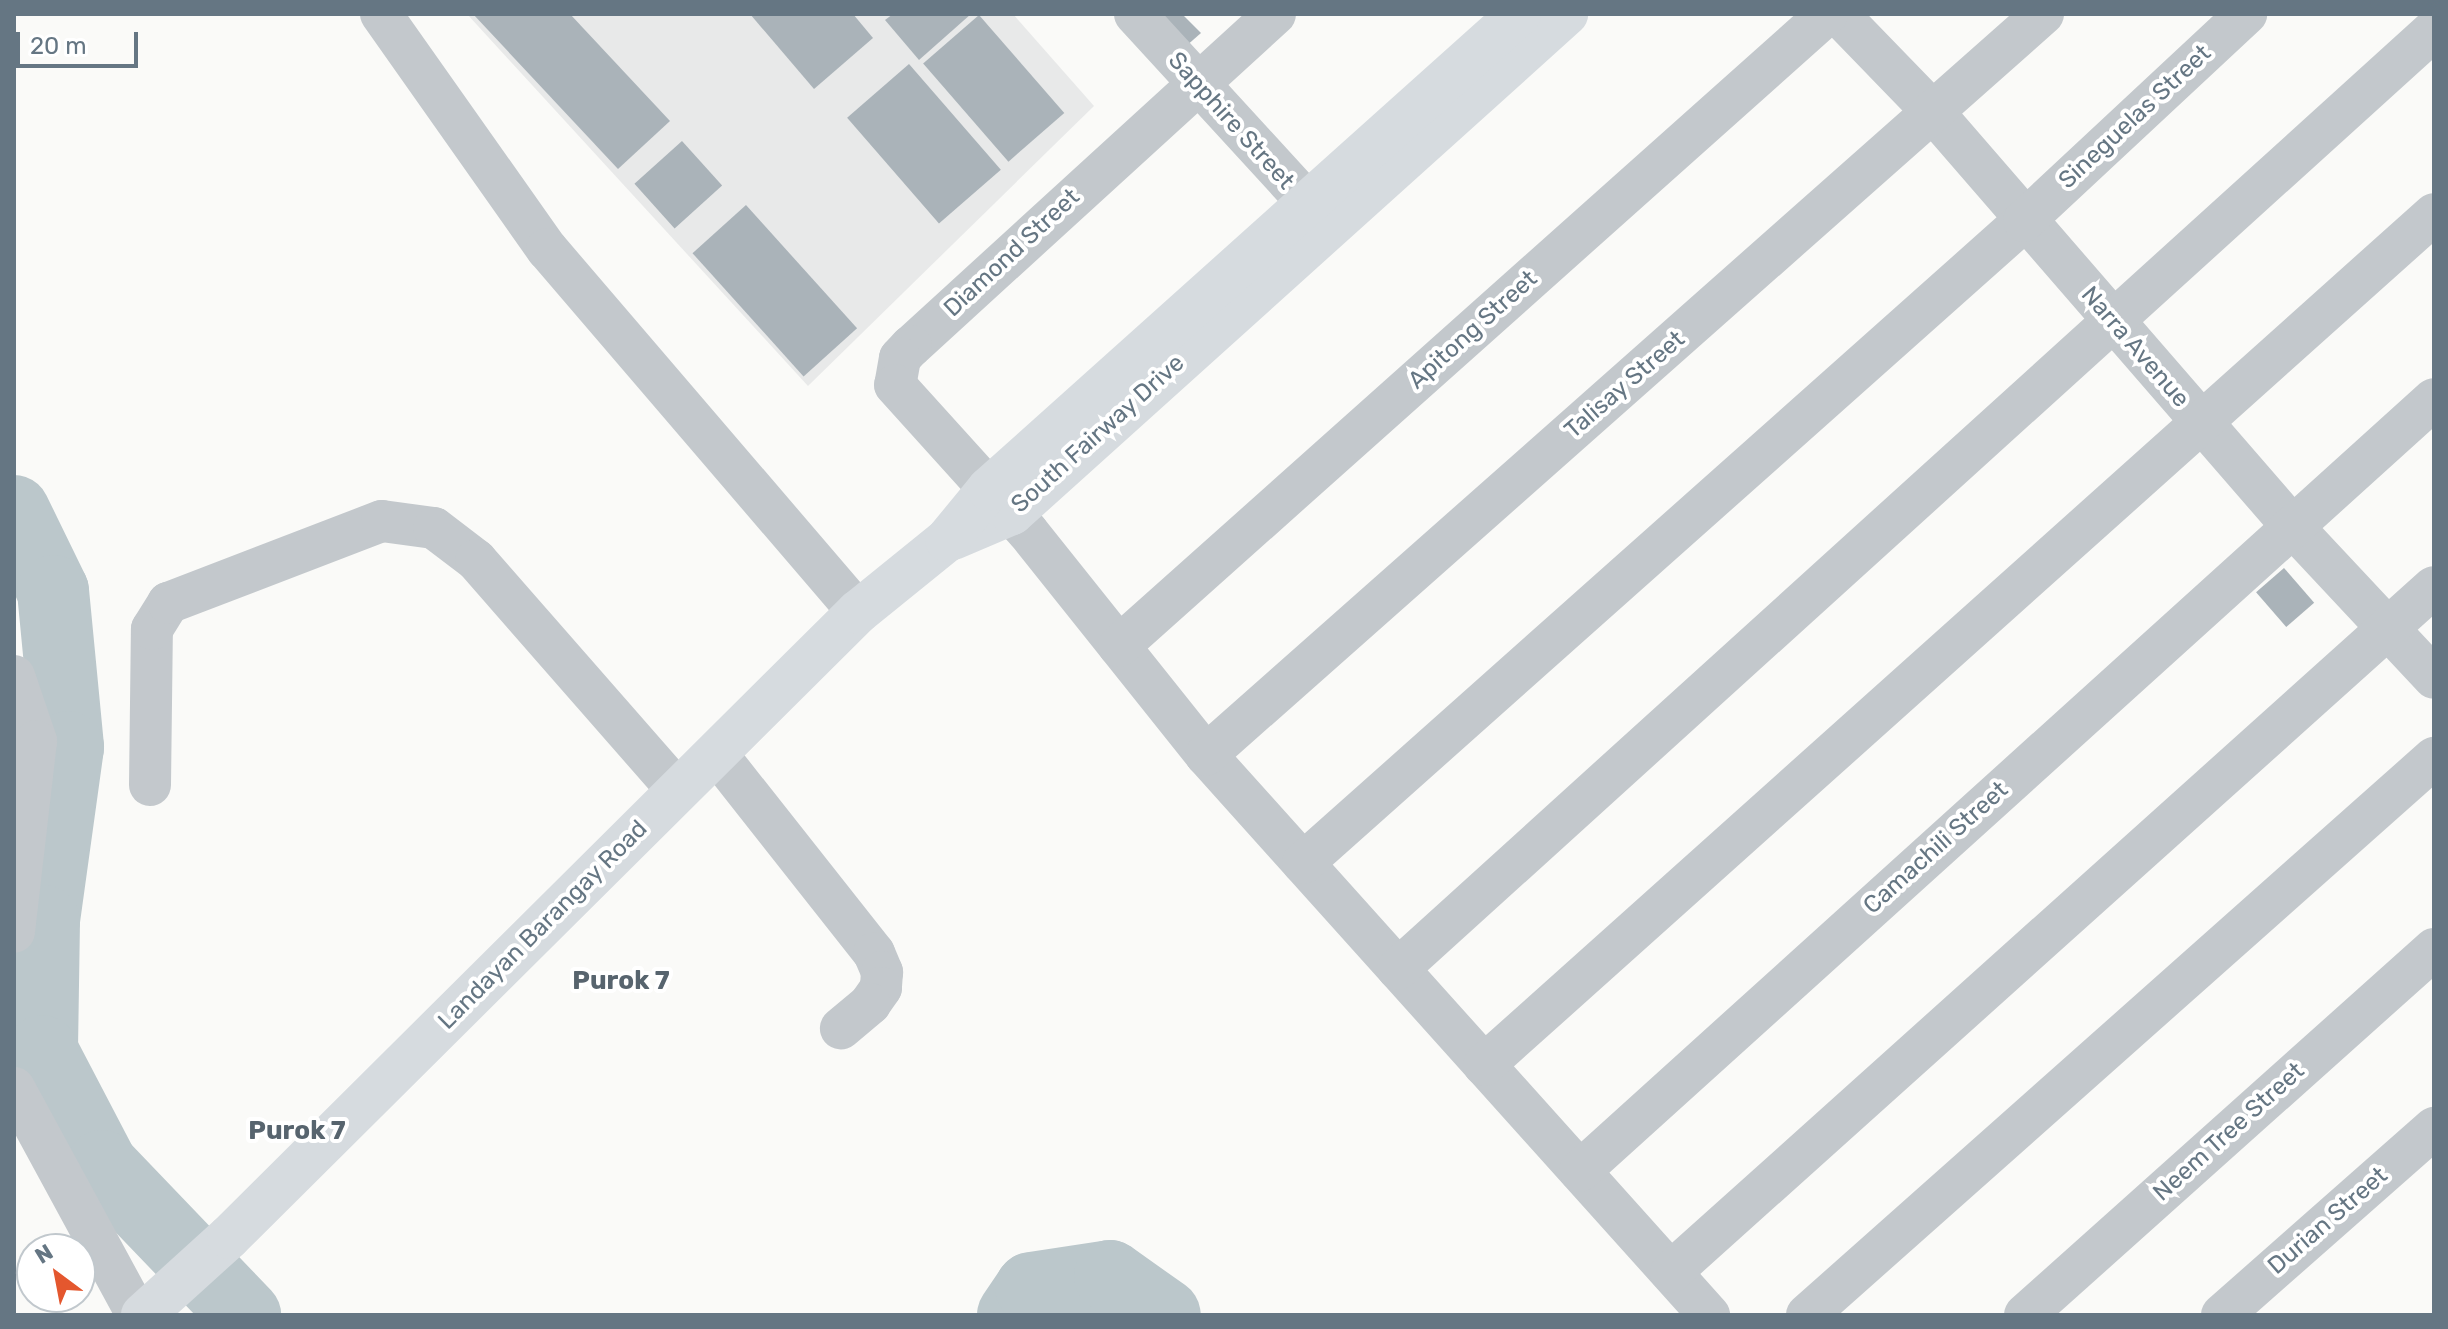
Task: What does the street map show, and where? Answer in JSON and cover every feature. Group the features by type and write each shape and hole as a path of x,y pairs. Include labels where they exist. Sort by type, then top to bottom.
{"street":[{"path":"381,14 547,249 858,612"},
{"name":"Sapphire Street","path":"1135,14 1318,216"},
{"name":"Diamond Street","path":"1275,14 900,358 894,373 901,394 1000,501 1206,755 1709,1315"},
{"name":"South Fairway Drive","path":"1318,216 1519,14"},
{"name":"South Fairway Drive","path":"947,540 1000,501 1318,216 1566,14"},
{"name":"Apitong Street","path":"1119,646 1827,14"},
{"name":"Narra Avenue","path":"1838,14 1933,112 2024,221 2292,526 2434,678"},
{"name":"Talisay Street","path":"1206,755 2043,14"},
{"name":"Sineguelas Street","path":"1303,863 2024,221 2246,14"},
{"path":"1398,969 2434,30"},
{"path":"1484,1065 2199,420 2434,214"},
{"name":"Camachili Street","path":"1580,1171 2434,399"},
{"path":"150,785 152,629 168,603 382,521 434,528 476,560 678,791"},
{"name":"Landayan Barangay Road","path":"143,1315 229,1237 858,612 947,540"},
{"path":"1671,1272 2434,587"},
{"path":"14,676 36,741 14,932"},
{"path":"716,753 874,953 882,972 881,988 870,1004 841,1028"},
{"path":"1807,1315 2434,758"},
{"name":"Neem Tree Street","path":"2025,1315 2434,949"},
{"path":"14,1088 137,1315"},
{"name":"Durian Street","path":"2222,1315 2434,1128"}],"shaded area":[{"path":"467,14 1013,14 1094,106 808,386"}],"building":[{"path":"473,14 570,14 670,121 618,169"},
{"path":"750,14 853,14 873,38 814,89"},
{"path":"893,14 971,14 919,60 885,20"},
{"path":"1153,14 1182,14 1201,33 1177,54"},
{"path":"979,15 1064,113 1008,162 923,64"},
{"path":"909,64 1001,170 939,223 847,118"},
{"path":"682,141 722,186 675,228 634,184"},
{"path":"746,205 857,328 804,377 692,253"},
{"path":"2284,568 2314,603 2286,627 2256,592"}],"waterway":[{"path":"14,511 53,591 68,747 44,921 42,1051 102,1166 245,1315"},
{"path":"1013,1315 1031,1288 1110,1276 1165,1315"}],"district":[{"name":"Purok 7","path":"621,981"},
{"name":"Purok 7","path":"297,1131"}]}
